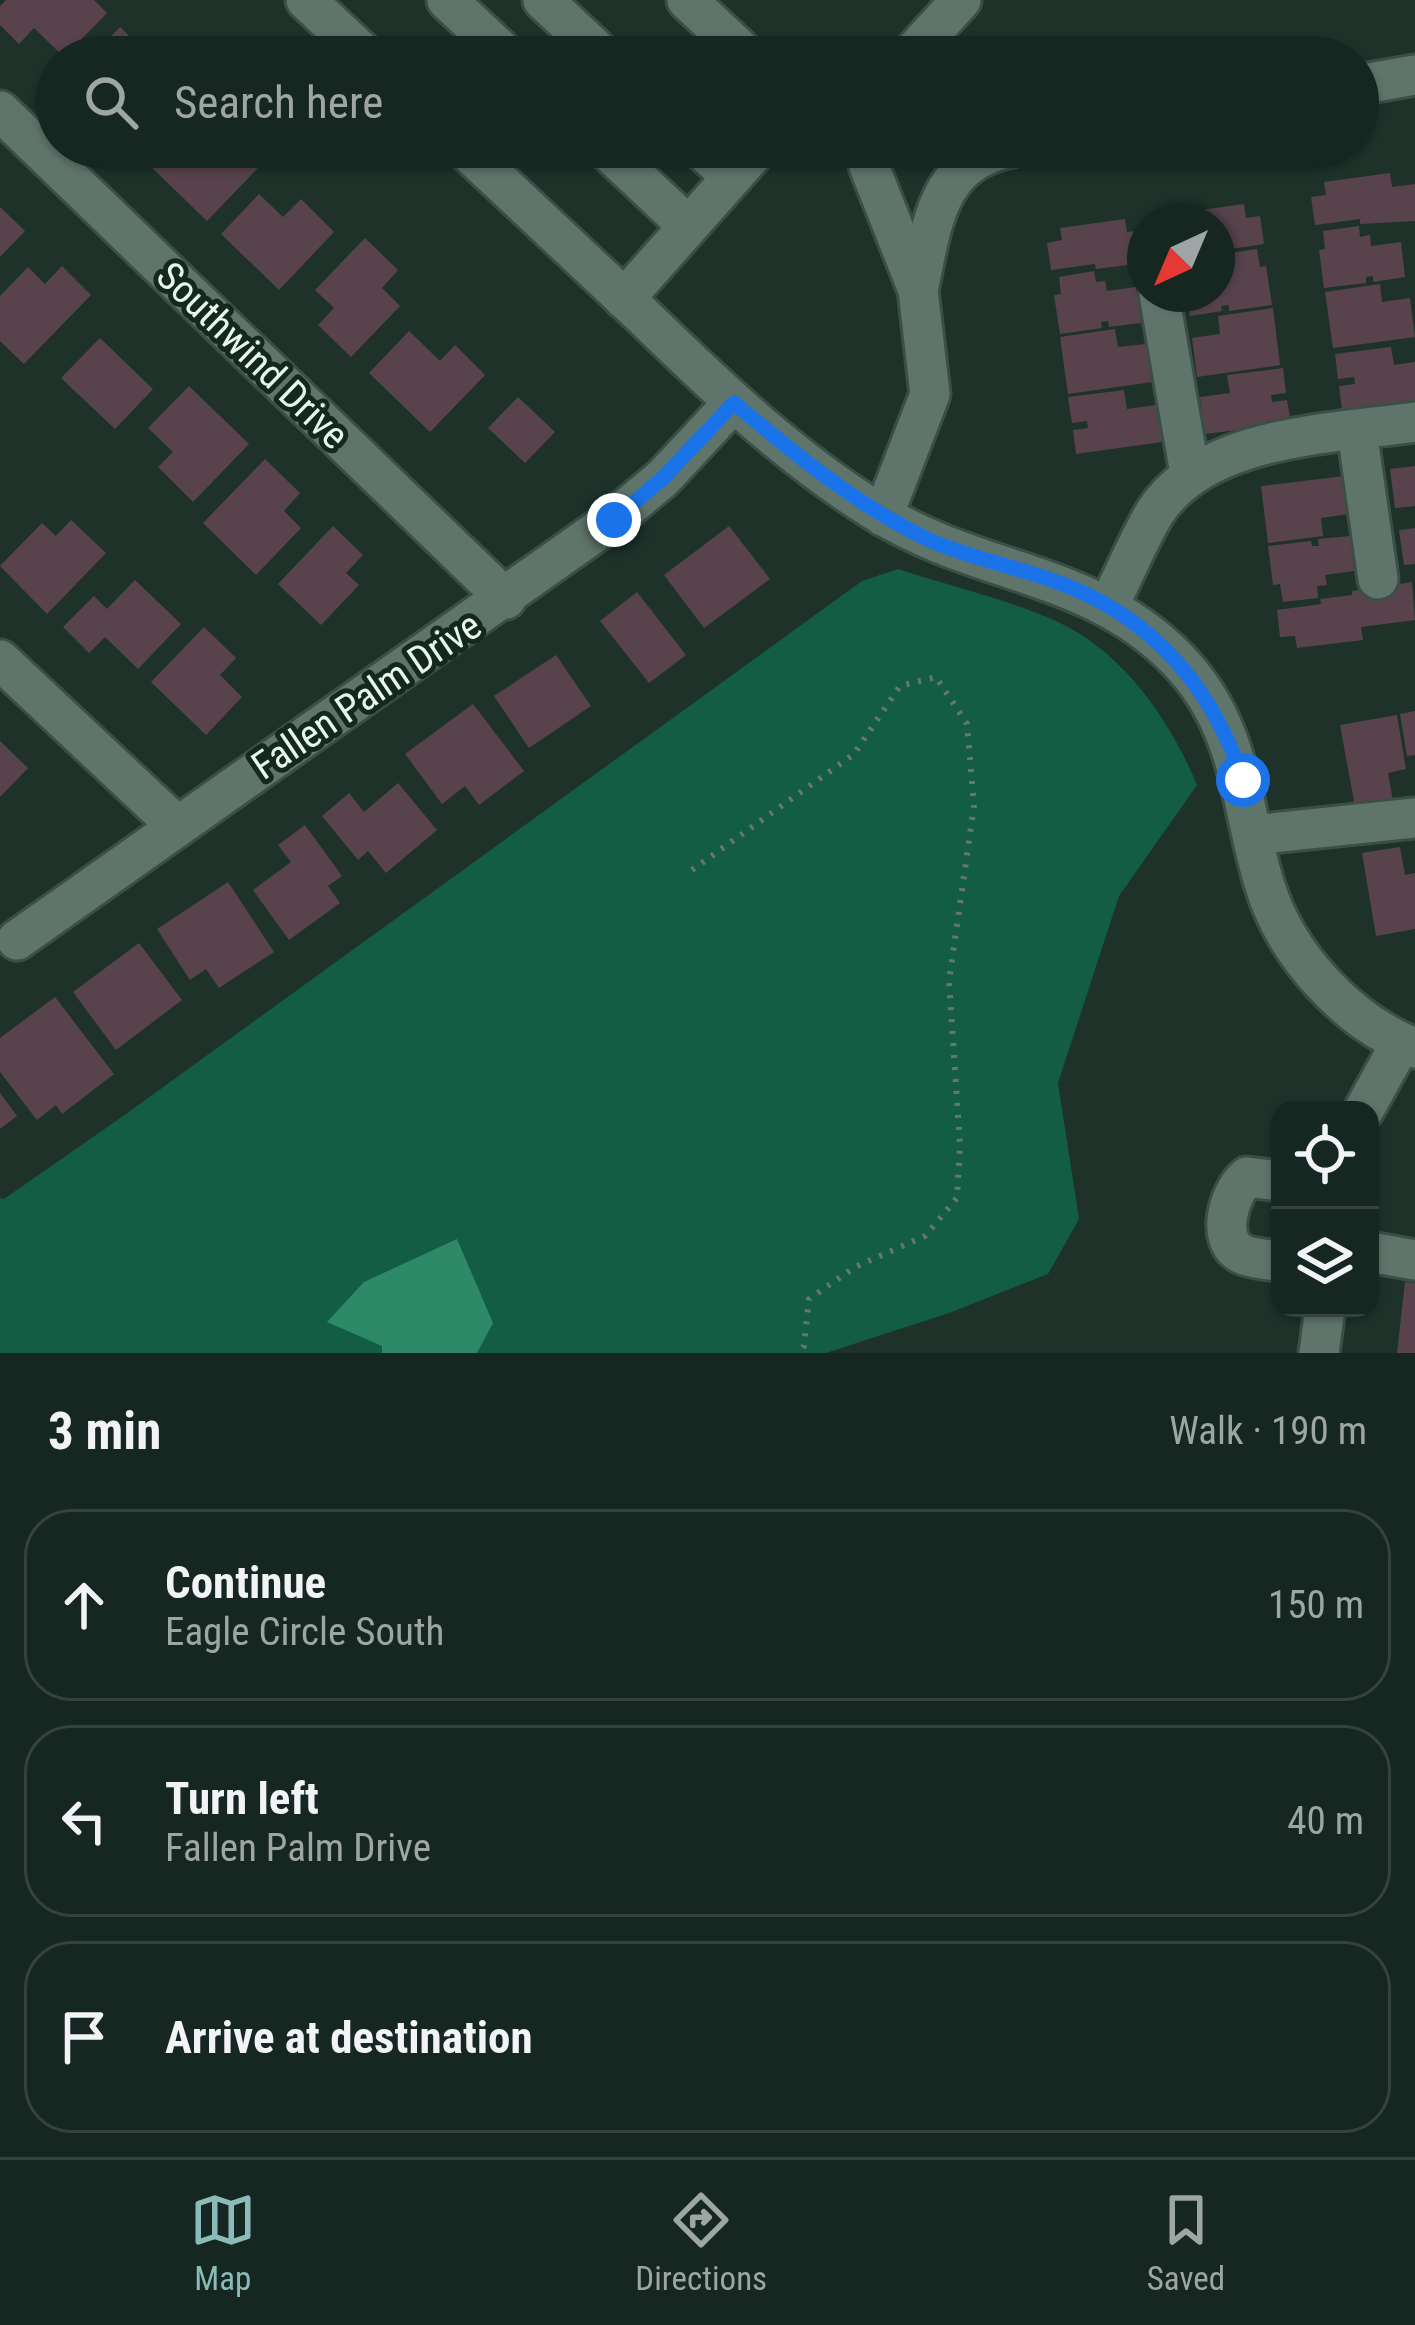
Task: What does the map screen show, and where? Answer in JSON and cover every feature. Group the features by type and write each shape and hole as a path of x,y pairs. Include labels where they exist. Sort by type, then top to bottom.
{"street":[{"path":"306,0 345,36"},
{"path":"447,0 486,36"},
{"path":"543,0 582,36"},
{"path":"687,0 726,36"},
{"path":"928,36 961,0"},
{"path":"1379,82 1415,75"},
{"name":"Southwind Drive","path":"0,112 36,147"},
{"name":"Southwind Drive","path":"58,168 506,599"},
{"path":"485,168 734,403 830,481 883,516 972,557 1058,582 1109,605 1182,664 1231,744 1265,888 1285,932 1344,1004 1408,1046 1370,1101"},
{"path":"626,168 688,226"},
{"path":"722,168 731,177"},
{"path":"624,298 739,168"},
{"path":"870,168 918,290 929,394 883,516"},
{"path":"918,290 938,202 964,168"},
{"path":"1162,312 1190,474"},
{"name":"Fallen Palm Drive","path":"17,940 506,599 646,492 734,403"},
{"path":"1109,605 1156,511 1190,474 1240,450 1415,422"},
{"path":"1357,430 1378,579"},
{"path":"0,660 176,825"},
{"path":"1253,835 1415,818"},
{"path":"1271,1180 1247,1177 1235,1187 1227,1226 1230,1243 1241,1253 1271,1260"},
{"path":"1379,1254 1415,1260"},
{"path":"1319,1353 1324,1317"}],"path":[{"path":"692,871 854,754 900,686 936,676 967,724 974,806 949,981 960,1145 957,1198 925,1236 855,1267 809,1299 804,1346 798,1353"}],"shaded area":[{"path":"898,569 1018,606 1080,634 1142,690 1173,736 1197,785 1119,896 1058,1083 1079,1219 1048,1274 826,1353 0,1353 0,1198 126,1114 862,581"},
{"path":"457,1239 493,1323 477,1353 382,1353 382,1346 327,1322 364,1282"}],"building":[{"path":"6,0 94,0 107,13 85,36 42,36 34,28 19,44 0,25 0,6"},
{"path":"152,168 258,168 207,221"},
{"path":"1390,173 1392,187 1415,184 1415,221 1360,224 1360,219 1315,225 1311,197 1326,195 1324,182"},
{"path":"259,194 283,217 301,199 334,232 279,290 221,234"},
{"path":"1244,204 1246,218 1260,216 1264,244 1235,248 1235,205"},
{"path":"0,207 25,231 0,257"},
{"path":"1125,219 1127,265 1051,270 1047,243 1062,240 1060,228"},
{"path":"1359,226 1360,237 1370,235 1371,246 1401,242 1405,277 1373,282 1373,276 1366,277 1366,283 1324,288 1319,250 1325,249 1323,231"},
{"path":"365,238 398,270 382,288 400,306 351,357 318,325 334,308 315,290"},
{"path":"1257,249 1260,267 1266,266 1272,305 1235,310 1235,252"},
{"path":"62,266 91,295 24,364 0,341 0,296 28,267 45,284"},
{"path":"1094,271 1096,282 1105,281 1107,291 1127,288 1127,312 1139,312 1141,323 1109,327 1108,321 1101,322 1102,328 1060,334 1054,295 1061,294 1059,277"},
{"path":"1380,284 1382,302 1410,298 1415,337 1333,348 1325,292"},
{"path":"1273,308 1280,365 1197,377 1192,338 1220,334 1218,316"},
{"path":"1115,329 1118,347 1146,344 1152,382 1068,394 1060,337"},
{"path":"409,331 440,361 455,345 485,375 430,432 369,373"},
{"path":"100,338 153,389 115,429 61,378"},
{"path":"1391,347 1394,365 1415,362 1415,400 1342,410 1339,386 1355,384 1354,377 1338,379 1335,354"},
{"path":"1283,368 1286,393 1271,395 1272,402 1287,400 1291,423 1205,434 1200,397 1230,393 1227,375"},
{"path":"189,386 249,444 193,502 158,467 173,452 148,428"},
{"path":"1124,390 1127,409 1156,405 1162,442 1076,454 1073,430 1088,428 1087,421 1072,423 1068,397"},
{"path":"518,397 555,432 525,463 488,428"},
{"path":"265,459 300,493 284,511 301,528 256,575 203,523"},
{"path":"1415,466 1415,506 1395,508 1390,469"},
{"path":"1344,476 1349,514 1321,518 1323,536 1268,543 1261,486"},
{"path":"71,520 106,553 47,614 0,566 42,523 56,536"},
{"path":"333,526 363,555 346,573 359,585 321,625 278,584"},
{"path":"729,526 770,579 704,628 664,575"},
{"path":"1415,528 1415,564 1404,565 1399,530"},
{"path":"1350,536 1354,571 1325,575 1327,585 1317,586 1318,598 1283,602 1280,584 1273,585 1268,546 1311,541 1312,546 1319,546 1318,539"},
{"path":"135,580 181,624 138,669 105,637 89,653 63,627 94,596 107,609"},
{"path":"1412,582 1415,620 1361,627 1363,640 1297,648 1295,636 1280,637 1277,610"},
{"path":"637,592 686,655 649,683 600,621"},
{"path":"204,627 236,658 220,675 242,697 206,735 151,682"},
{"path":"556,655 591,706 529,748 494,696"},
{"path":"473,704 524,771 479,805 465,786 442,804 405,754"},
{"path":"1415,711 1415,755 1407,756 1400,714"},
{"path":"1397,715 1406,769 1388,773 1393,801 1355,807 1340,725"},
{"path":"0,741 28,768 0,797"},
{"path":"398,783 437,830 386,873 368,851 358,860 322,816 349,793 364,812"},
{"path":"305,825 342,876 328,886 340,903 289,940 253,890 291,862 278,845"},
{"path":"1400,847 1405,875 1415,873 1415,929 1376,936 1362,853"},
{"path":"228,882 274,952 219,988 206,969 190,980 157,929"},
{"path":"139,943 182,1000 116,1050 73,992"},
{"path":"55,997 114,1074 62,1114 56,1105 37,1120 0,1072 0,1038"},
{"path":"0,1093 17,1116 0,1129"},
{"path":"1405,1282 1415,1283 1415,1353 1397,1353"}],"route":[{"path":"614,520 663,478 734,403 830,481 883,516 972,557 1058,582 1109,605 1154,637 1182,664 1210,703 1243,780"}]}
